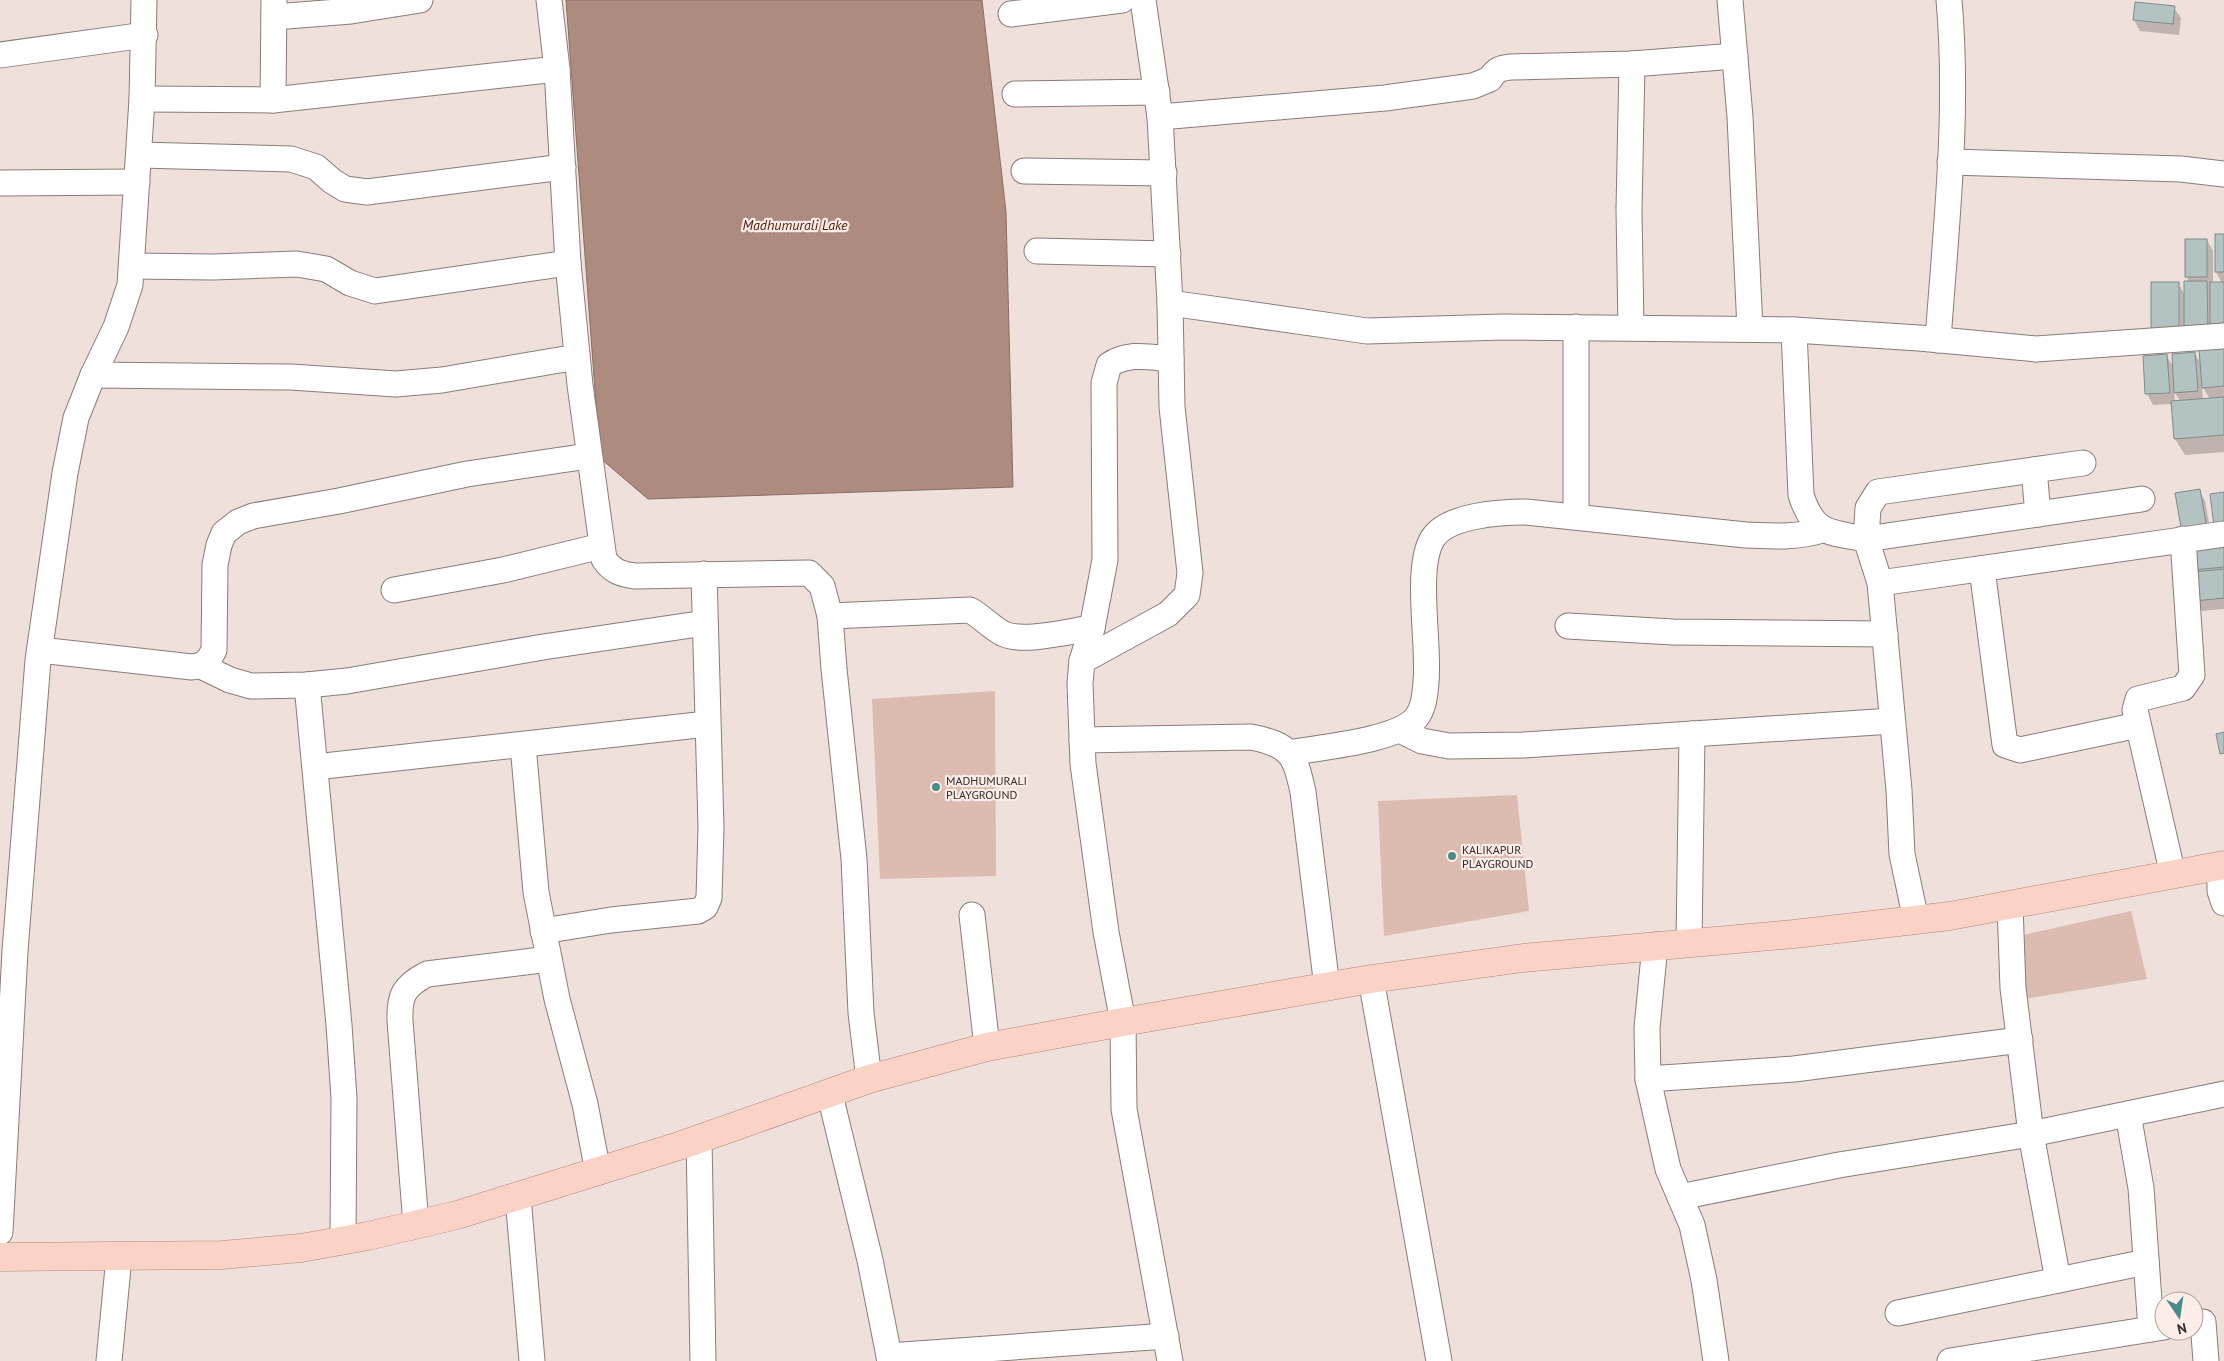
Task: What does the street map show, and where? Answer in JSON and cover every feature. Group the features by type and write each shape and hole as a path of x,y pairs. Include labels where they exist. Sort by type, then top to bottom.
{"main road":[{"path":"0,1257 222,1255 301,1248 457,1215 699,1139 869,1080 987,1047 1371,979 1523,958 1794,934 1916,920 2010,906 2222,865"}],"street":[{"path":"0,1232 15,951 31,734 40,650 65,473 76,418 93,375 116,327 130,285 142,99 144,0"},
{"path":"273,100 274,9 351,11 420,0"},
{"path":"549,0 557,70 568,263 577,357 588,456 604,559 618,573 635,576 809,573 822,586 830,616 854,859 861,1012 869,1080"},
{"path":"1011,14 1122,0"},
{"path":"1082,661 1168,614 1187,594 1190,573 1172,407 1170,302 1160,117 1143,0"},
{"path":"1730,0 1740,117 1750,329"},
{"path":"1938,340 1950,162 1953,51 1949,0"},
{"path":"0,55 144,35"},
{"path":"1160,117 1385,98 1472,86 1490,80 1494,72 1500,68 1632,64 1735,56"},
{"path":"1630,327 1628,209 1632,64"},
{"path":"142,99 273,100 557,70"},
{"path":"1015,94 1157,92"},
{"path":"139,155 291,159 316,167 345,189 367,192 563,167"},
{"path":"1950,162 2181,169 2224,174"},
{"path":"1024,171 1164,174"},
{"path":"0,183 137,182"},
{"path":"1038,252 1168,254"},
{"path":"132,266 213,267 297,264 326,269 350,284 375,291 568,263"},
{"path":"1170,302 1366,331 1503,327 1794,330 2036,349 2224,336"},
{"path":"1576,327 1576,517"},
{"path":"1794,330 1801,495 1807,513 1822,530"},
{"path":"1170,1361 1124,1109 1123,1022 1106,932 1083,764 1080,683 1082,661 1092,628 1105,560 1104,383 1109,365 1118,359 1131,356 1171,359"},
{"path":"93,375 291,377 396,384 442,380 577,357"},
{"path":"40,650 192,667 201,666 209,661 214,650 215,565 219,544 224,533 238,522 253,516 339,501 467,474 588,456"},
{"path":"1916,920 1902,854 1899,790 1880,583 1866,539 1868,508 1878,492 2082,464"},
{"path":"2034,470 2038,514"},
{"path":"1289,753 1383,736 1400,730 1416,718 1424,703 1427,673 1425,577 1427,556 1434,537 1449,526 1469,517 1501,512 1576,517 1746,535 1806,535 1822,530 1866,539 2142,499"},
{"path":"1880,583 2224,534"},
{"path":"2173,875 2135,710 2138,699 2182,688 2192,675 2183,540"},
{"path":"394,590 502,570 601,546"},
{"path":"1982,569 2005,745 2020,750 2138,725"},
{"path":"543,930 611,920 698,911 705,907 709,898 711,827 704,574"},
{"path":"830,616 970,610 984,618 1003,634 1013,637 1092,628"},
{"path":"201,666 230,680 251,686 307,685 346,681 543,647 705,623"},
{"path":"1568,626 1673,632 1885,634"},
{"path":"307,685 339,1025 345,1160 343,1240"},
{"path":"1400,730 1422,741 1449,746 1523,745 1892,722"},
{"path":"315,767 707,724"},
{"path":"1689,942 1692,734"},
{"path":"1082,740 1251,737 1274,742 1289,753 1298,769 1303,792 1326,987"},
{"path":"523,745 536,892 556,999 589,1119 598,1172"},
{"path":"2222,865 2220,891 2224,903"},
{"path":"2010,906 2013,988 2031,1134 2058,1280"},
{"path":"972,915 987,1047"},
{"path":"1655,945 1647,1028 1648,1079 1668,1169 1692,1225 1704,1280 1716,1361"},
{"path":"416,1225 399,1005 403,993 413,981 427,974 549,959"},
{"path":"1371,979 1439,1361"},
{"path":"1648,1079 1794,1069 2020,1040"},
{"path":"830,1094 868,1250 890,1358 1166,1336"},
{"path":"1680,1197 1839,1165 2031,1134 2224,1094"},
{"path":"2128,1114 2141,1188 2146,1262 2154,1306"},
{"path":"699,1139 703,1361"},
{"path":"518,1197 532,1361"},
{"path":"109,1361 119,1257"},
{"path":"1898,1313 2146,1262"},
{"path":"2206,1361 2207,1321"},
{"path":"1950,1361 2154,1329"}],"shaded area":[{"name":"MADHUMURALI PLAYGROUND","path":"995,691 996,876 880,879 872,699"},
{"name":"KALIKAPUR PLAYGROUND","path":"1517,795 1529,911 1384,936 1378,801"},
{"path":"2131,911 2147,979 2025,999 2014,937"}],"water":[{"name":"Madhumurali Lake","path":"566,0 982,0 1006,212 1013,487 648,499 600,458"}],"building":[{"path":"2135,2 2175,6 2173,24 2133,20"},
{"path":"2215,234 2224,234 2224,272 2215,272"},
{"path":"2185,239 2207,239 2207,277 2185,277"},
{"path":"2184,281 2207,281 2208,333 2184,333"},
{"path":"2151,282 2179,282 2179,333 2151,333"},
{"path":"2210,282 2224,282 2224,326 2210,326"},
{"path":"2224,348 2224,386 2202,388 2199,349"},
{"path":"2195,352 2198,391 2174,393 2172,354"},
{"path":"2167,354 2170,393 2145,394 2143,356"},
{"path":"2224,397 2224,435 2174,439 2171,401"},
{"path":"2200,489 2207,529 2182,533 2175,493"},
{"path":"2224,492 2224,524 2214,526 2210,494"},
{"path":"2224,547 2224,567 2194,570 2192,550"},
{"path":"2224,569 2224,598 2195,601 2192,572"},
{"path":"2224,732 2224,753 2220,754 2216,734"}],"place":[{"name":"MADHUMURALI PLAYGROUND","path":"936,787"},
{"name":"KALIKAPUR PLAYGROUND","path":"1452,856"}]}
